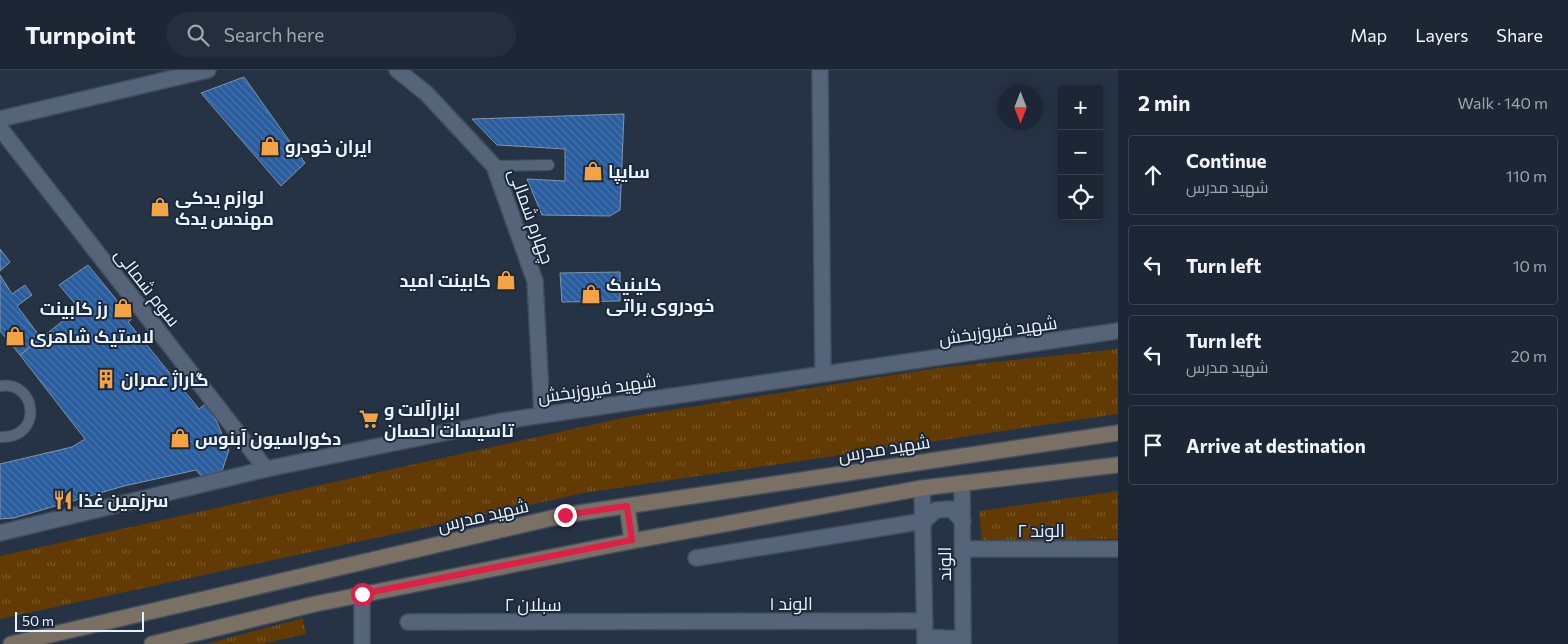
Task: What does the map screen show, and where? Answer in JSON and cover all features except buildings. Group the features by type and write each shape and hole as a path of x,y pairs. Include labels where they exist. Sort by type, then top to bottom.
{"main road":[{"name":"شهید مدرس","path":"11,644 565,515 1118,433"},
{"path":"152,644 362,594 632,540 922,488 1118,465"},
{"path":"627,506 632,540"}],"street":[{"path":"0,119 208,70"},
{"name":"چهارم شمالی","path":"397,70 426,92 494,166 535,280 542,415"},
{"path":"820,70 823,374"},
{"name":"سوم شمالی","path":"0,128 266,469"},
{"name":"شهید فیروزبخش","path":"0,533 266,469 542,415 1118,332"},
{"name":"الوند","path":"962,483 963,641"},
{"name":"الوند","path":"922,488 925,641"},
{"path":"696,558 924,521 936,510 951,509 963,521"},
{"name":"الوند ۲","path":"963,549 1118,549"},
{"path":"362,594 362,644"},
{"name":"الوند ۱","path":"658,623 925,621"},
{"name":"سبلان ۲","path":"408,622 658,623"},
{"path":"925,641 963,641"}],"lane":[{"path":"494,166 548,165"},
{"path":"0,386 13,387 20,391 30,405 31,413 24,429 17,435 0,437"}],"green space":[{"path":"1118,349 1118,414 584,493 0,619 0,556 627,417 937,368"},
{"path":"1118,491 1118,539 982,541 979,511"},
{"path":"303,618 306,634 262,644 206,644"}],"place":[{"name":"ایران خودرو","path":"270,146"},
{"name":"سایپا","path":"593,171"},
{"name":"لوازم یدکی مهندس یدک","path":"160,207"},
{"name":"کابینت امید","path":"506,280"},
{"name":"کلینیک خودروی براتی","path":"591,294"},
{"name":"رز کابینت","path":"123,308"},
{"name":"لاستیک شاهری","path":"15,336"},
{"name":"گاراژ عمران","path":"106,379"},
{"name":"ابزارآلات و تاسیسات احسان","path":"369,419"},
{"name":"دکوراسیون آبنوس","path":"180,438"},
{"name":"سرزمین غذا","path":"63,500"}],"route":[{"path":"362,594 632,540 627,506 565,515"}]}
